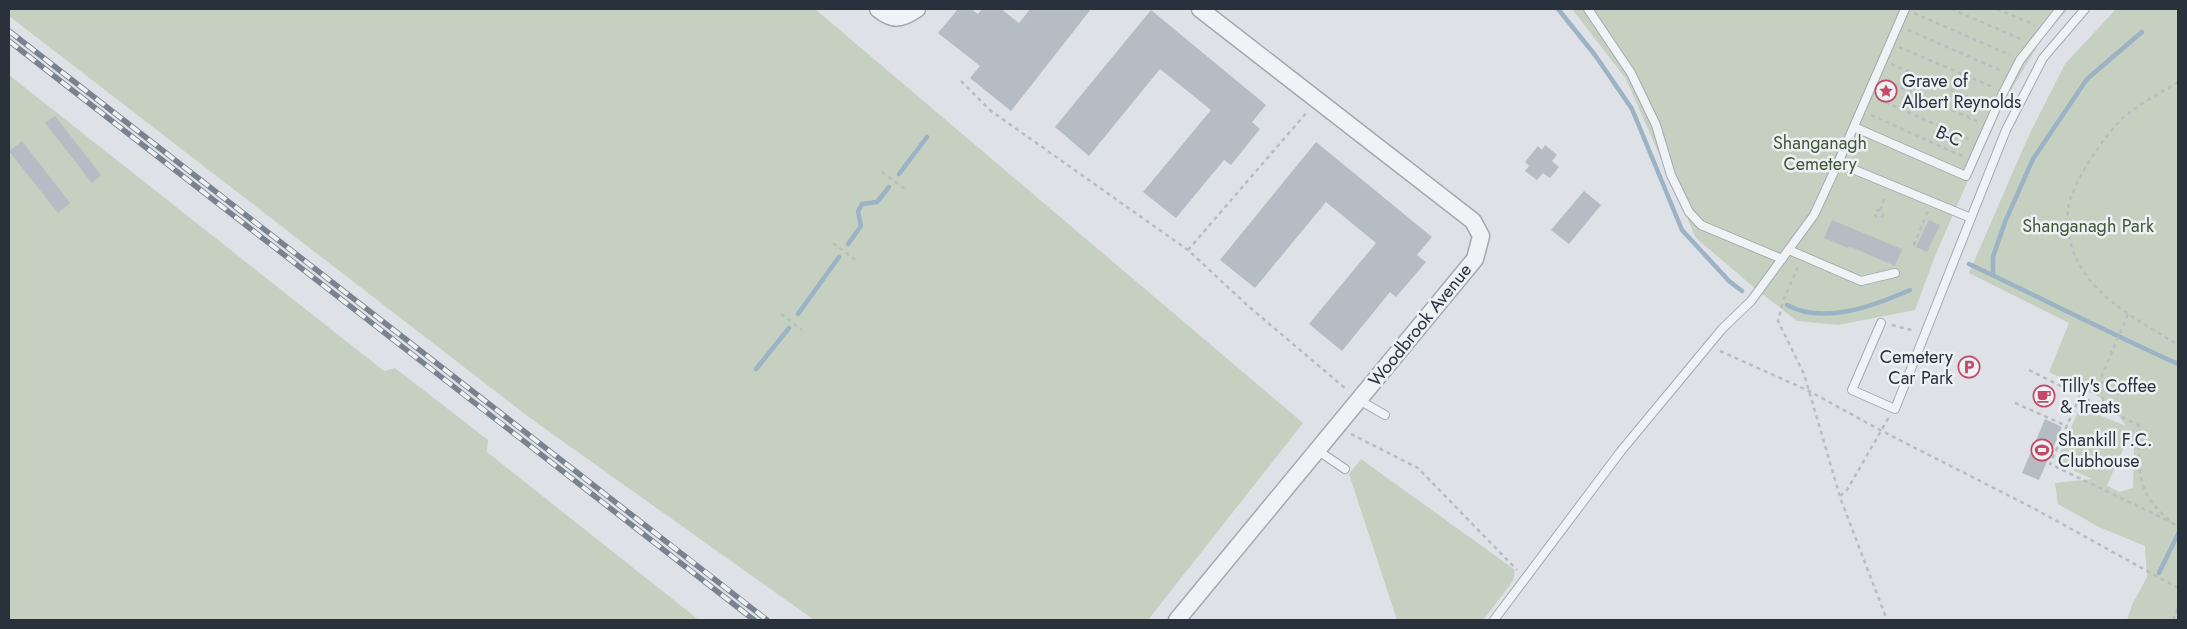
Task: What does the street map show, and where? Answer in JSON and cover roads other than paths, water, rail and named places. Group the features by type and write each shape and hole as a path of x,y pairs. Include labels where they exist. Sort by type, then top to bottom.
{"street":[{"path":"878,9 888,17 902,18 917,9"},
{"name":"Woodbrook Avenue","path":"1177,620 1475,259 1481,236 1473,221 1200,9"}],"lane":[{"path":"1588,9 1631,73 1656,125 1671,175 1689,212 1701,225 1782,259"},
{"path":"1494,620 1620,450 1722,329 1751,301 1814,215 1905,9"},
{"path":"1854,127 1966,176 2020,60 2060,9"},
{"path":"1881,323 1852,390 1895,409 2006,130 2043,58 2085,9"},
{"path":"1838,163 1971,218"},
{"path":"1789,250 1861,281 1895,273"},
{"path":"1359,400 1386,416"},
{"path":"1317,450 1345,469"}],"waterway":[{"path":"1558,9 1595,55 1632,109 1682,230 1729,281 1742,291"},
{"path":"1993,275 1993,257 2005,222 2033,159 2087,79 2142,32"},
{"path":"899,174 927,137"},
{"path":"848,244 861,226 858,211 862,204 877,202 889,187"},
{"path":"798,314 839,257"},
{"path":"1969,264 2178,364"},
{"path":"1787,305 1801,311 1816,313 1849,311 1881,302 1910,290"},
{"path":"756,369 789,328"},
{"path":"2159,573 2178,534"}],"railway":[{"path":"9,31 767,620"},
{"path":"9,41 754,620"}],"place":[{"name":"Grave of Albert Reynolds","path":"1886,91"},
{"name":"Cemetery Car Park","path":"1969,367"},
{"name":"Tilly's Coffee & Treats","path":"2044,396"},
{"name":"Shankill F.C. Clubhouse","path":"2042,450"}],"park label":[{"name":"Shanganagh Cemetery","path":"1820,153"},
{"name":"Shanganagh Park","path":"2088,226"}]}
